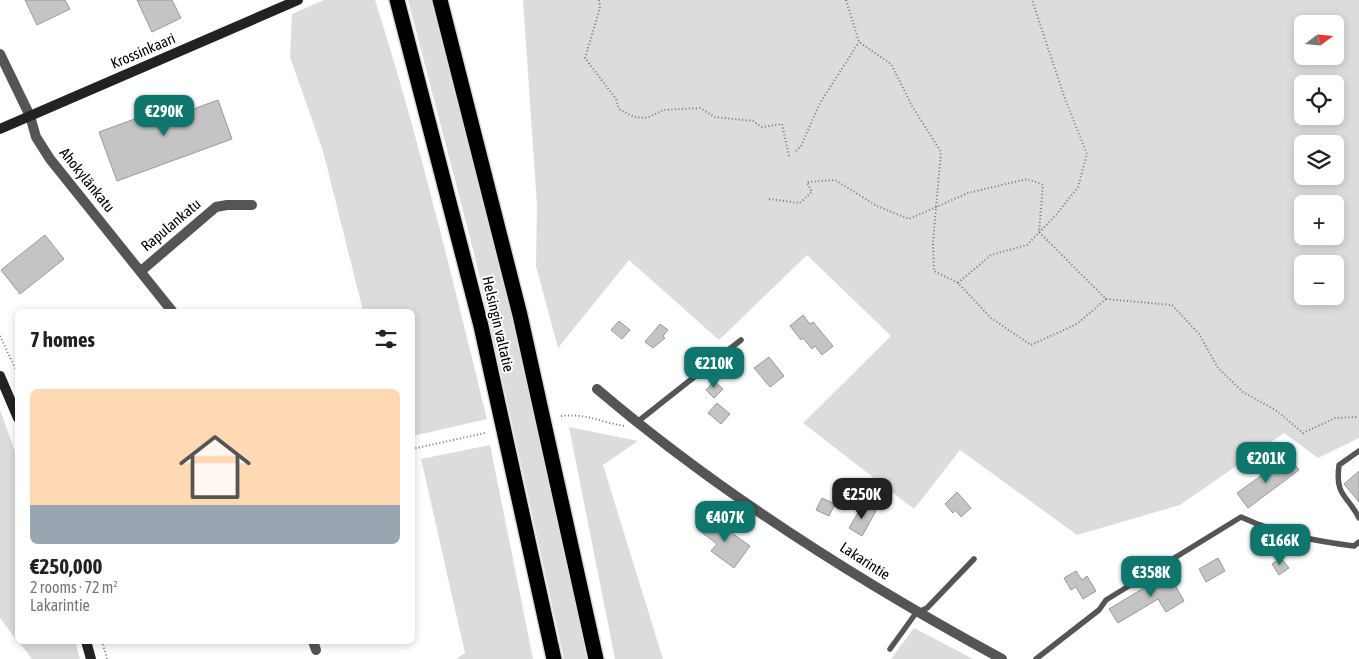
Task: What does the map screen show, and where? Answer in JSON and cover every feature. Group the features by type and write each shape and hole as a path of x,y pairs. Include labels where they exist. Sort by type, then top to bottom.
{"highway":[{"name":"Helsingin valtatie","path":"398,0 481,326 554,659"},
{"name":"Helsingin valtatie","path":"440,0 520,315 596,659"}],"street":[{"name":"Krossinkaari","path":"0,129 298,0"},
{"name":"Ahokylänkatu","path":"0,54 30,116 36,137 50,159 170,309"},
{"name":"Rapulankatu","path":"141,271 216,207 227,204 252,205"},
{"path":"0,376 15,411"},
{"name":"Lakarintie","path":"597,389 636,423 748,504 916,613 1002,659"},
{"path":"87,644 91,659"}],"lane":[{"path":"636,423 741,340"},
{"path":"1359,451 1340,465 1337,480 1339,489 1359,518"},
{"path":"1036,659 1099,610 1106,600 1241,517 1261,526 1318,541 1354,546 1359,542"},
{"path":"890,649 916,613 927,608 974,559"}],"path":[{"path":"599,0 600,8 584,58 616,99 619,108 634,117 647,118 663,110 700,108 715,117 753,121 762,127 782,124 789,156"},
{"path":"846,0 859,42 891,64 912,106 941,152 938,207 933,242 934,271 958,283 991,318 1031,345 1077,324 1106,299"},
{"path":"958,283 991,255 1027,245 1040,232 1078,187 1087,154 1065,99 1032,0"},
{"path":"796,150 801,146 820,103 859,42"},
{"path":"769,199 800,203 812,192 807,182 834,180 877,206 909,219 968,193 1027,179 1043,184 1040,232 1106,299 1172,305 1199,334 1218,368 1244,392 1277,412 1303,433 1335,418 1359,417"},
{"path":"0,336 15,368"},
{"path":"560,416 576,414 590,416 627,426 636,423"},
{"path":"415,448 485,433"},
{"path":"103,644 107,659"}],"shaded area":[{"path":"324,0 375,0 421,156 487,419 415,436 415,309 362,309 323,151 290,57 292,14"},
{"path":"408,0 431,0 454,81 497,245 587,659 564,659 476,261"},
{"path":"523,0 1359,0 1359,438 1318,458 1284,433 1180,505 1077,535 960,450 914,509 803,423 891,336 807,255 719,340 629,260 558,348 536,266 537,206"},
{"path":"0,410 15,451 15,638 0,618"},
{"path":"569,427 638,441 603,465 663,659 615,659"},
{"path":"490,445 533,659 456,659 465,653 421,459"},
{"path":"914,628 973,659 891,659"},
{"path":"20,644 76,644 80,659 32,659"}],"building":[{"path":"25,0 65,0 70,9 37,25"},
{"path":"137,0 172,0 181,18 152,32"},
{"path":"218,100 232,139 117,181 99,132 184,101 188,111"},
{"path":"45,235 64,259 20,294 1,270"},
{"path":"803,315 810,324 813,322 833,346 822,355 815,346 812,349 803,338 801,340 790,326"},
{"path":"619,321 630,330 622,339 611,330"},
{"path":"660,324 668,330 663,336 665,338 653,348 645,342"},
{"path":"769,357 784,376 770,387 754,368"},
{"path":"714,381 723,389 714,398 706,390"},
{"path":"717,403 730,414 721,424 708,413"},
{"path":"1280,462 1285,469 1294,463 1299,470 1248,508 1237,493"},
{"path":"1359,471 1359,502 1344,484"},
{"path":"957,492 971,508 961,517 955,510 953,513 945,504"},
{"path":"822,498 835,504 829,516 816,510"},
{"path":"863,504 876,511 862,536 849,528"},
{"path":"710,517 750,546 734,568 711,551 717,544 700,531"},
{"path":"1218,558 1225,571 1206,582 1199,569"},
{"path":"1281,558 1289,568 1279,575 1272,564"},
{"path":"1076,571 1082,580 1087,576 1096,591 1083,599 1076,587 1071,590 1064,578"},
{"path":"1175,571 1181,581 1175,585 1184,601 1166,612 1158,599 1118,623 1109,609"}]}
